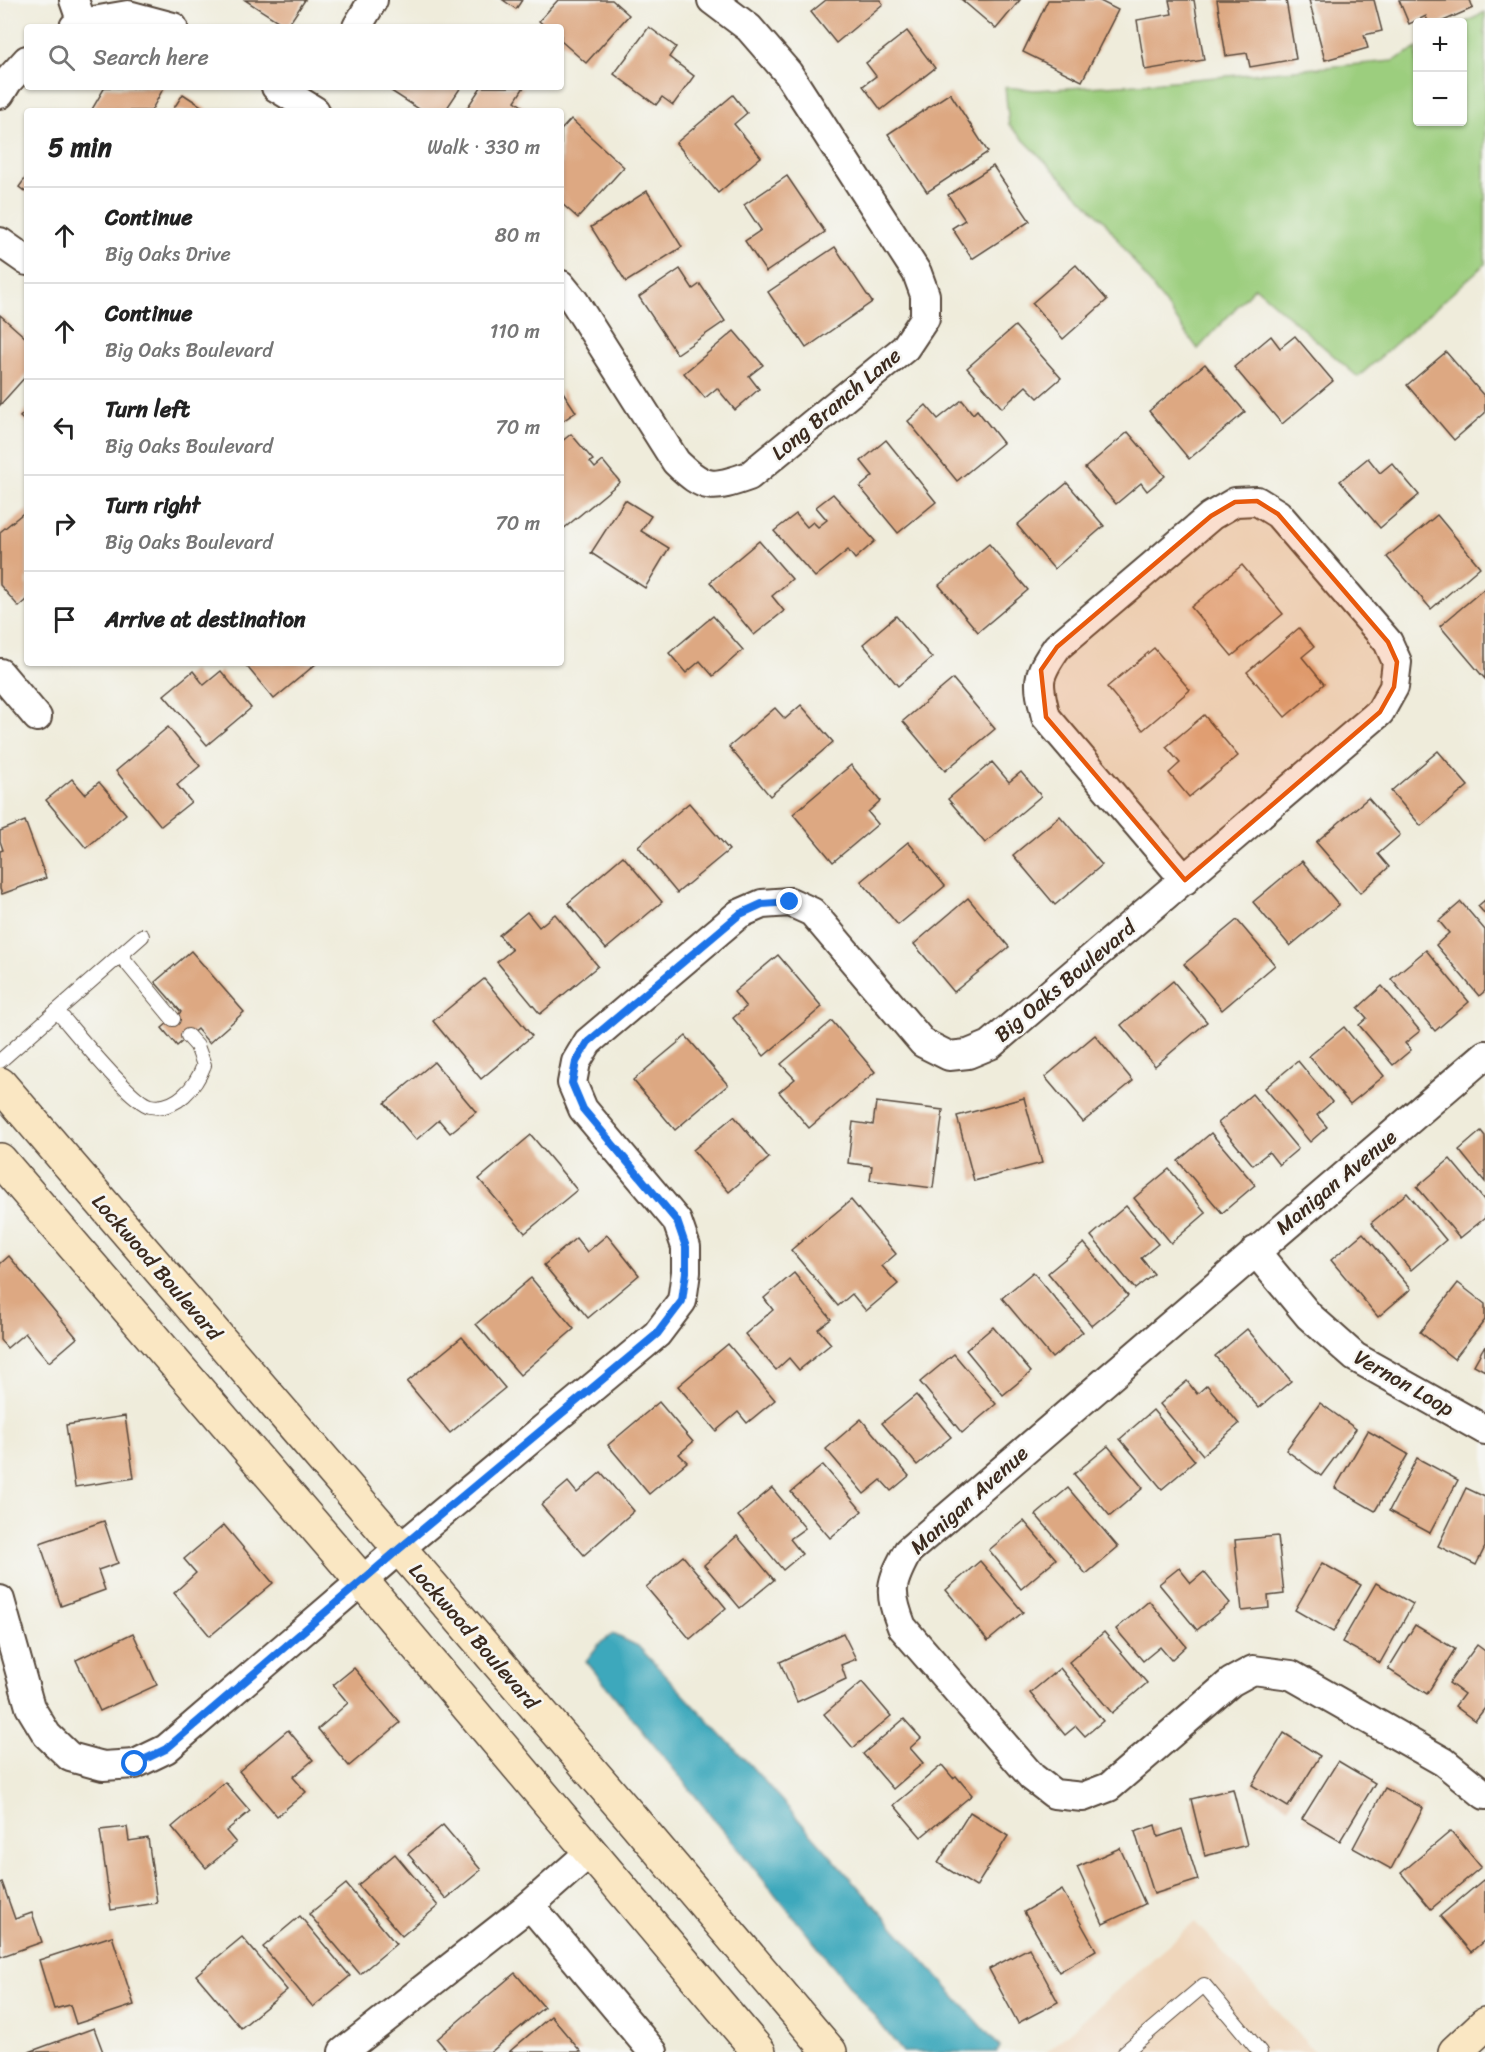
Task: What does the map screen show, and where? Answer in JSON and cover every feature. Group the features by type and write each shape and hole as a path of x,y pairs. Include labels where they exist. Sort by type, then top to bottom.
{"main road":[{"name":"Lockwood Boulevard","path":"0,1084 830,2052"},
{"path":"0,1160 362,1581 759,2052"},
{"path":"1455,2052 1485,2024"}],"street":[{"path":"359,24 373,0"},
{"name":"Long Branch Lane","path":"564,289 676,462 695,479 719,486 749,476 905,348 925,318 925,295 917,273 788,73 749,28 712,0"},
{"path":"77,17 129,15 162,24"},
{"path":"0,94 24,63"},
{"path":"284,90 315,102"},
{"path":"0,242 24,259"},
{"name":"Big Oaks Boulevard","path":"0,1600 30,1707 47,1735 70,1757 103,1766 135,1764 166,1749 399,1549 657,1334 682,1301 686,1272 686,1247 677,1221 583,1109 572,1083 576,1062 588,1042 740,914 762,904 790,902 812,912 923,1043 949,1056 968,1054 990,1045 1185,880 1380,712 1394,687 1397,662 1388,642 1278,514 1257,501 1235,502 1211,516 1057,647 1041,670 1040,691 1046,717 1185,880"},
{"path":"0,673 37,717"},
{"name":"Manigan Avenue","path":"1485,1055 908,1551 893,1578 893,1604 902,1627 1032,1777 1054,1794 1083,1797 1109,1787 1231,1682 1253,1670 1291,1675 1444,1762 1485,1795"},
{"name":"Vernon Loop","path":"1255,1251 1309,1316 1355,1357 1485,1430"},
{"path":"343,2052 530,1905 590,1852"},
{"path":"530,1905 653,2052"}],"lane":[{"path":"0,1061 142,936"},
{"path":"121,956 173,1019"},
{"path":"57,1011 124,1086 140,1101 150,1106 163,1106 181,1098 199,1080 204,1065 197,1046 188,1036"},
{"path":"1125,2052 1204,1984 1260,2052"}],"highlighted area":[{"path":"1257,501 1278,514 1388,642 1397,662 1394,687 1380,712 1185,880 1046,717 1041,670 1057,647 1211,516 1235,502"}],"shaded area":[{"path":"1195,1922 1315,2052 1046,2052"}],"green space":[{"path":"1485,12 1485,264 1358,377 1255,287 1198,349 1105,222 1009,125 1005,87 1034,90 1139,84 1393,61 1413,50 1413,126 1467,126 1467,22"}],"water":[{"path":"613,1634 638,1646 751,1766 1000,2047 997,2052 903,2052 586,1661 599,1644"}],"building":[{"path":"245,0 305,0 289,24 282,24"},
{"path":"503,0 522,0 516,9"},
{"path":"558,0 612,0 629,15 586,63 564,44 564,24 542,24 539,21"},
{"path":"826,0 880,0 883,4 836,43 811,12"},
{"path":"962,0 1020,0 996,29"},
{"path":"1048,0 1098,0 1118,10 1082,81 1023,52"},
{"path":"1169,0 1194,0 1204,60 1145,70 1137,20 1172,14"},
{"path":"1217,0 1286,0 1296,59 1250,67 1247,53 1226,56"},
{"path":"1309,0 1374,0 1382,31 1364,35 1368,48 1325,60"},
{"path":"1399,0 1470,0 1473,8 1450,18 1427,18 1426,16 1413,18 1413,22 1409,24"},
{"path":"649,27 676,47 669,57 694,76 673,105 662,97 656,105 614,74"},
{"path":"907,31 935,68 881,110 863,86 876,76 866,63"},
{"path":"103,90 162,90 153,108 93,108"},
{"path":"390,90 459,90 447,108 417,108"},
{"path":"479,90 522,90 515,101 525,108 467,108"},
{"path":"950,93 988,152 927,192 888,134"},
{"path":"183,94 204,108 174,108"},
{"path":"733,95 747,113 734,124 761,157 718,193 676,143"},
{"path":"571,119 624,167 578,218 564,206 564,127"},
{"path":"993,166 1030,221 972,259 952,228 965,220 948,195"},
{"path":"787,176 825,232 766,272 745,241 761,230 744,205"},
{"path":"24,180 24,191 19,187"},
{"path":"647,191 682,247 626,282 591,227"},
{"path":"835,247 872,302 806,348 768,292"},
{"path":"1076,265 1107,300 1063,339 1032,303"},
{"path":"680,269 693,289 700,284 725,321 677,354 639,297"},
{"path":"0,315 24,336 24,378 0,405"},
{"path":"1015,326 1061,378 1038,398 1026,386 1002,408 967,368"},
{"path":"734,331 763,365 749,376 759,389 735,410 717,388 705,398 684,373"},
{"path":"1271,336 1280,348 1295,336 1333,381 1282,424 1234,367"},
{"path":"1446,352 1485,397 1485,413 1454,440 1407,385"},
{"path":"1205,364 1245,412 1189,459 1149,411"},
{"path":"564,394 576,412 564,420"},
{"path":"962,400 973,414 977,410 1003,443 957,481 908,421 926,405 938,419"},
{"path":"1128,432 1165,476 1147,491 1141,483 1116,504 1085,468"},
{"path":"571,434 593,460 590,462 595,468 603,461 620,482 564,528 564,440"},
{"path":"886,440 936,502 898,533 860,487 873,476 861,461"},
{"path":"1368,458 1380,473 1392,463 1419,495 1380,528 1340,481"},
{"path":"1067,483 1104,526 1054,569 1017,525"},
{"path":"833,494 875,541 855,559 848,550 815,577 774,531 796,514 807,527 813,522 818,527 827,520 816,507"},
{"path":"625,500 651,516 641,531 669,548 645,588 591,553"},
{"path":"24,512 24,603 19,607 0,585 0,532"},
{"path":"1437,515 1480,567 1431,609 1387,557"},
{"path":"759,541 792,579 772,596 784,611 754,635 710,582"},
{"path":"989,544 1028,590 978,632 939,585"},
{"path":"1242,565 1283,614 1232,656 1191,607"},
{"path":"1485,588 1485,679 1440,626"},
{"path":"713,616 743,650 713,676 700,661 686,673 669,653"},
{"path":"896,616 932,658 898,686 863,644"},
{"path":"1299,628 1314,647 1302,657 1324,684 1285,717 1247,672"},
{"path":"1154,648 1190,690 1143,730 1107,687"},
{"path":"246,666 313,666 274,699"},
{"path":"193,671 204,685 221,671 251,708 207,745 164,695"},
{"path":"953,679 995,729 945,771 903,721"},
{"path":"801,705 833,742 770,796 729,747 775,708 785,719"},
{"path":"1204,715 1238,756 1189,797 1169,773 1180,763 1166,747"},
{"path":"168,727 200,766 177,785 191,802 161,826 116,771"},
{"path":"1438,751 1468,786 1421,826 1391,791"},
{"path":"992,762 1009,782 1021,772 1041,796 985,843 948,799"},
{"path":"851,765 880,801 868,812 878,824 833,862 793,814"},
{"path":"72,779 85,794 99,782 126,814 86,848 46,800"},
{"path":"1368,798 1400,835 1378,854 1389,867 1360,893 1316,842"},
{"path":"689,803 729,850 677,893 638,846"},
{"path":"1060,816 1102,865 1055,905 1013,855"},
{"path":"25,821 46,878 2,894 0,851 3,850 0,831"},
{"path":"908,842 945,886 898,925 861,881"},
{"path":"623,856 662,902 606,949 568,903"},
{"path":"1302,861 1339,905 1290,946 1253,902"},
{"path":"968,898 1009,947 954,992 914,944"},
{"path":"1485,900 1485,914 1478,906"},
{"path":"1461,902 1485,930 1485,991 1479,996 1436,945 1449,933 1439,921"},
{"path":"527,912 539,927 555,914 598,966 540,1014 497,962 512,950 499,935"},
{"path":"1237,920 1275,965 1222,1010 1184,964"},
{"path":"1426,950 1469,1002 1435,1031 1391,979"},
{"path":"191,951 244,1012 209,1043 197,1029 177,1046 162,1028 181,1012 155,982"},
{"path":"778,955 822,1007 764,1056 733,1018 746,1007 734,992"},
{"path":"484,979 532,1036 481,1079 433,1021"},
{"path":"1173,981 1207,1022 1155,1066 1121,1025"},
{"path":"1382,986 1420,1031 1405,1043 1411,1050 1393,1065 1359,1025 1367,1018 1358,1008"},
{"path":"832,1021 875,1072 809,1128 779,1092 795,1079 781,1064"},
{"path":"1344,1027 1384,1076 1350,1104 1309,1056"},
{"path":"1095,1035 1133,1081 1083,1122 1045,1077"},
{"path":"686,1036 728,1085 675,1130 633,1080"},
{"path":"1298,1061 1332,1102 1317,1115 1327,1127 1310,1142 1265,1088"},
{"path":"434,1062 476,1112 450,1133 439,1120 416,1140 385,1103"},
{"path":"1252,1094 1298,1149 1279,1165 1269,1152 1253,1165 1218,1123"},
{"path":"1024,1098 1042,1163 974,1181 957,1116"},
{"path":"876,1102 943,1110 933,1188 870,1180 872,1166 848,1163 853,1122 873,1125"},
{"path":"734,1116 769,1158 729,1192 693,1150"},
{"path":"1481,1131 1485,1136 1485,1182 1459,1150"},
{"path":"1211,1133 1255,1185 1222,1213 1178,1161"},
{"path":"531,1135 577,1190 525,1233 479,1179"},
{"path":"1450,1159 1485,1201 1485,1218 1460,1238 1417,1187"},
{"path":"1169,1169 1206,1213 1171,1243 1134,1198"},
{"path":"1407,1193 1446,1240 1411,1270 1371,1223"},
{"path":"851,1200 896,1254 882,1266 898,1284 866,1311 852,1294 838,1306 791,1250"},
{"path":"1126,1206 1158,1244 1141,1258 1154,1274 1135,1289 1091,1236"},
{"path":"1363,1233 1411,1289 1378,1317 1331,1260"},
{"path":"607,1235 639,1275 588,1318 544,1265 576,1238 587,1252"},
{"path":"1084,1243 1128,1296 1092,1326 1048,1273"},
{"path":"9,1256 77,1338 49,1362 25,1333 7,1348 0,1340 0,1264"},
{"path":"1033,1272 1083,1332 1052,1358 1002,1298"},
{"path":"794,1273 831,1319 818,1329 831,1344 799,1370 789,1358 776,1370 745,1334 773,1310 764,1298"},
{"path":"531,1278 574,1329 520,1375 476,1324"},
{"path":"1458,1283 1485,1304 1485,1320 1454,1359 1420,1332"},
{"path":"993,1327 1031,1372 1003,1395 966,1350"},
{"path":"1247,1329 1291,1381 1259,1408 1215,1356"},
{"path":"462,1337 505,1388 450,1433 407,1382"},
{"path":"728,1344 775,1400 747,1423 738,1412 716,1431 678,1386"},
{"path":"1485,1345 1485,1371 1474,1365"},
{"path":"954,1354 996,1404 962,1433 920,1382"},
{"path":"1187,1381 1197,1394 1207,1385 1239,1424 1203,1455 1160,1404"},
{"path":"916,1395 951,1437 917,1465 882,1423"},
{"path":"659,1402 693,1442 679,1454 687,1462 649,1494 608,1445"},
{"path":"1320,1403 1356,1429 1321,1476 1286,1450"},
{"path":"1153,1410 1195,1461 1162,1489 1120,1439"},
{"path":"125,1416 134,1478 75,1487 66,1425"},
{"path":"861,1419 909,1476 891,1491 881,1480 864,1494 826,1449"},
{"path":"1368,1431 1408,1454 1375,1511 1335,1488"},
{"path":"1108,1446 1143,1488 1110,1516 1074,1474"},
{"path":"1417,1458 1458,1480 1430,1533 1389,1511"},
{"path":"823,1465 862,1511 830,1538 791,1492"},
{"path":"601,1472 634,1511 584,1555 541,1505 568,1482 577,1493"},
{"path":"772,1488 805,1528 790,1539 802,1554 783,1570 738,1516"},
{"path":"1068,1488 1118,1547 1086,1574 1036,1515"},
{"path":"1466,1488 1485,1497 1485,1547 1476,1565 1438,1546"},
{"path":"104,1521 118,1563 98,1570 105,1590 61,1606 40,1543"},
{"path":"1024,1521 1056,1559 1021,1589 989,1550"},
{"path":"224,1525 273,1583 210,1636 174,1593 196,1573 184,1559"},
{"path":"737,1536 774,1580 740,1608 704,1565"},
{"path":"1278,1536 1284,1594 1268,1596 1269,1608 1242,1611 1235,1540"},
{"path":"683,1556 726,1608 690,1639 646,1587"},
{"path":"980,1561 1023,1612 988,1641 946,1590"},
{"path":"1322,1563 1361,1585 1333,1632 1295,1610"},
{"path":"1179,1568 1191,1583 1204,1572 1230,1603 1197,1630 1159,1584"},
{"path":"1376,1583 1413,1604 1380,1663 1342,1642"},
{"path":"1149,1601 1186,1646 1171,1660 1160,1647 1143,1661 1116,1629"},
{"path":"1415,1625 1455,1649 1427,1694 1388,1669"},
{"path":"1104,1632 1147,1683 1112,1713 1069,1662"},
{"path":"133,1633 157,1685 100,1711 76,1660"},
{"path":"843,1633 856,1659 841,1665 846,1679 797,1702 780,1662"},
{"path":"1477,1645 1485,1651 1485,1708 1475,1721 1455,1706 1464,1694 1449,1683"},
{"path":"354,1668 400,1723 349,1766 318,1729 348,1703 333,1685"},
{"path":"1060,1668 1103,1721 1085,1736 1076,1726 1065,1735 1030,1693"},
{"path":"862,1682 891,1716 853,1748 824,1714"},
{"path":"904,1719 921,1738 910,1748 923,1763 893,1789 863,1754"},
{"path":"288,1730 313,1760 293,1777 306,1792 277,1816 239,1771"},
{"path":"1284,1733 1320,1756 1288,1807 1252,1785"},
{"path":"1338,1761 1375,1783 1340,1841 1302,1819"},
{"path":"942,1765 953,1778 956,1776 972,1795 921,1837 894,1805"},
{"path":"225,1782 250,1811 226,1831 236,1843 206,1868 172,1827"},
{"path":"1385,1788 1423,1808 1391,1869 1353,1848"},
{"path":"1233,1789 1247,1845 1205,1856 1191,1799"},
{"path":"970,1812 1008,1836 976,1887 938,1863"},
{"path":"443,1825 481,1870 446,1899 408,1854"},
{"path":"1155,1825 1158,1837 1182,1829 1198,1880 1154,1894 1135,1832"},
{"path":"127,1827 129,1841 148,1838 157,1903 111,1910 100,1830"},
{"path":"1451,1831 1481,1867 1431,1909 1401,1873"},
{"path":"1120,1848 1145,1904 1103,1924 1077,1867"},
{"path":"395,1854 438,1906 402,1936 358,1885"},
{"path":"1483,1880 1485,1883 1485,1940 1471,1952 1440,1916"},
{"path":"2,1882 15,1919 32,1913 42,1942 0,1957 0,1883"},
{"path":"346,1884 396,1944 360,1974 309,1914"},
{"path":"1062,1890 1096,1950 1059,1972 1024,1912"},
{"path":"300,1916 350,1976 313,2007 263,1947"},
{"path":"112,1936 134,2005 76,2024 70,2005 54,2009 39,1960"},
{"path":"242,1937 287,1990 241,2028 196,1975"},
{"path":"1029,1948 1058,2002 1018,2023 989,1969"},
{"path":"515,1973 544,2007 491,2052 448,2052 437,2039"},
{"path":"551,2016 581,2052 509,2052"},
{"path":"94,2028 103,2052 29,2052"}],"route":[{"path":"135,1764 166,1749 399,1549 657,1334 682,1301 686,1272 686,1247 677,1221 583,1109 572,1083 576,1062 588,1042 740,914 762,904 790,902"}]}
